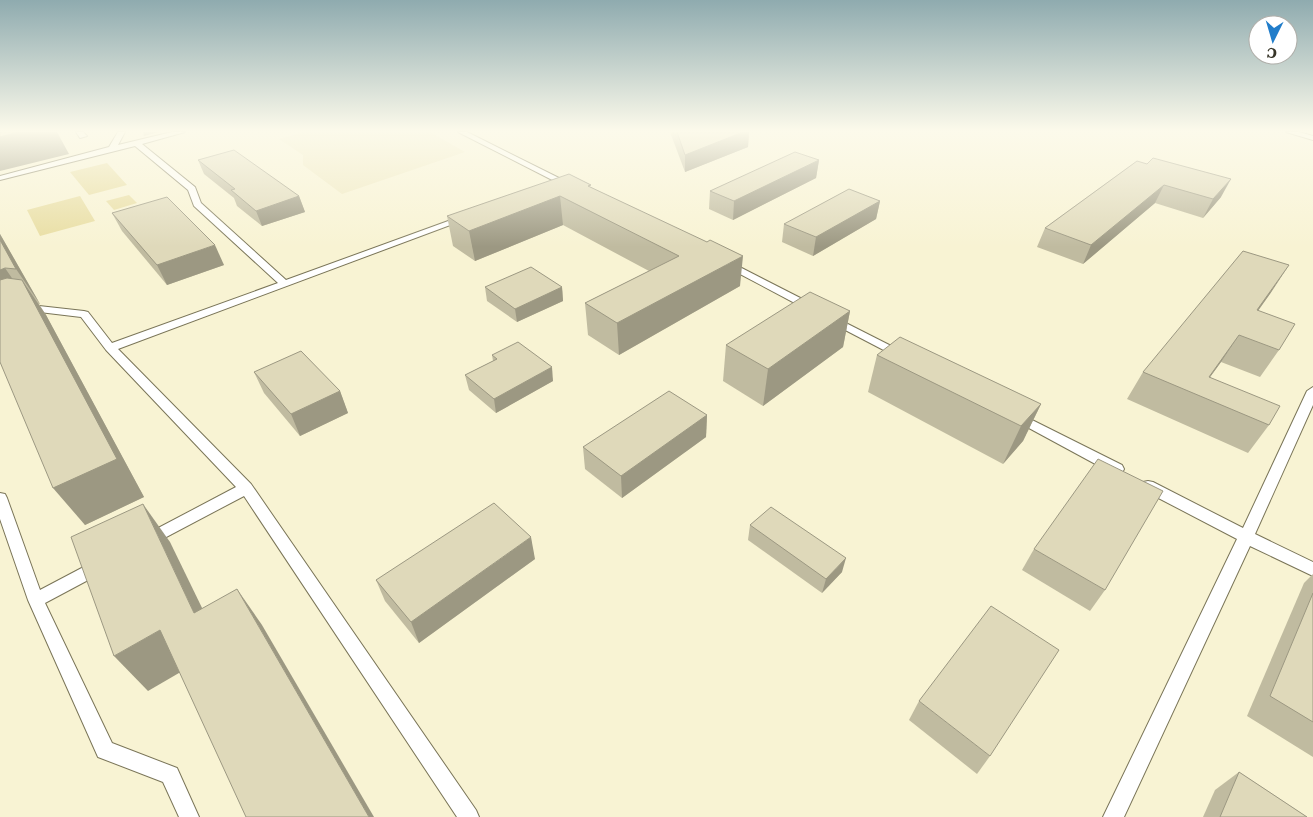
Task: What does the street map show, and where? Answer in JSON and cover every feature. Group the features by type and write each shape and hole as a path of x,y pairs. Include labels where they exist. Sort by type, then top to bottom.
{"lane":[{"path":"0,178 30,170"},
{"path":"169,170 192,189 197,204 285,284"},
{"path":"539,170 581,190"},
{"path":"544,188 563,182"},
{"path":"110,348 470,216"},
{"path":"714,257 915,363"},
{"path":"0,318 30,308 84,314 110,348 246,488 469,817"},
{"path":"1113,817 1313,391"},
{"path":"1011,413 1124,473"},
{"path":"1142,482 1246,537 1313,569"},
{"path":"132,549 246,488"},
{"path":"0,498 36,600 105,750 170,775 188,817"},
{"path":"36,600 114,558"}],"shaded area":[{"path":"78,170 113,170 127,185 89,195 70,172"},
{"path":"310,170 412,170 342,194"},
{"path":"129,195 137,203 114,210 106,201"},
{"path":"80,196 95,221 40,236 27,210"}],"building":[{"path":"211,170 262,170 299,196 256,211 231,190 235,189"},
{"path":"755,170 798,170 734,201 710,191"},
{"path":"1124,170 1198,170 1231,179 1213,199 1164,185 1091,245 1045,228"},
{"path":"569,174 591,185 588,186 707,242 710,240 743,256 617,323 585,303 679,256 560,196 469,231 447,216"},
{"path":"849,189 880,201 816,237 784,224"},
{"path":"167,197 215,245 157,265 112,213"},
{"path":"0,240 16,269 5,268 0,270"},
{"path":"1243,251 1289,265 1257,310 1295,324 1279,350 1239,335 1209,377 1280,406 1269,425 1143,372"},
{"path":"531,267 562,287 515,309 485,287"},
{"path":"7,278 22,280 117,459 53,488 0,362 0,280"},
{"path":"810,292 850,311 768,369 726,345"},
{"path":"900,337 1041,404 1021,426 877,355"},
{"path":"518,342 552,367 494,399 465,375 497,359 492,355"},
{"path":"301,351 340,391 291,414 254,372"},
{"path":"669,391 707,415 621,476 583,447"},
{"path":"1098,459 1163,491 1105,590 1034,549"},
{"path":"494,503 531,537 411,622 376,580"},
{"path":"143,504 194,613 237,589 369,817 246,817 160,630 114,656 71,537"},
{"path":"771,507 846,558 826,579 750,525"},
{"path":"1313,593 1313,722 1270,696"},
{"path":"991,606 1059,650 990,756 919,701"},
{"path":"1239,772 1307,817 1220,817"}]}
